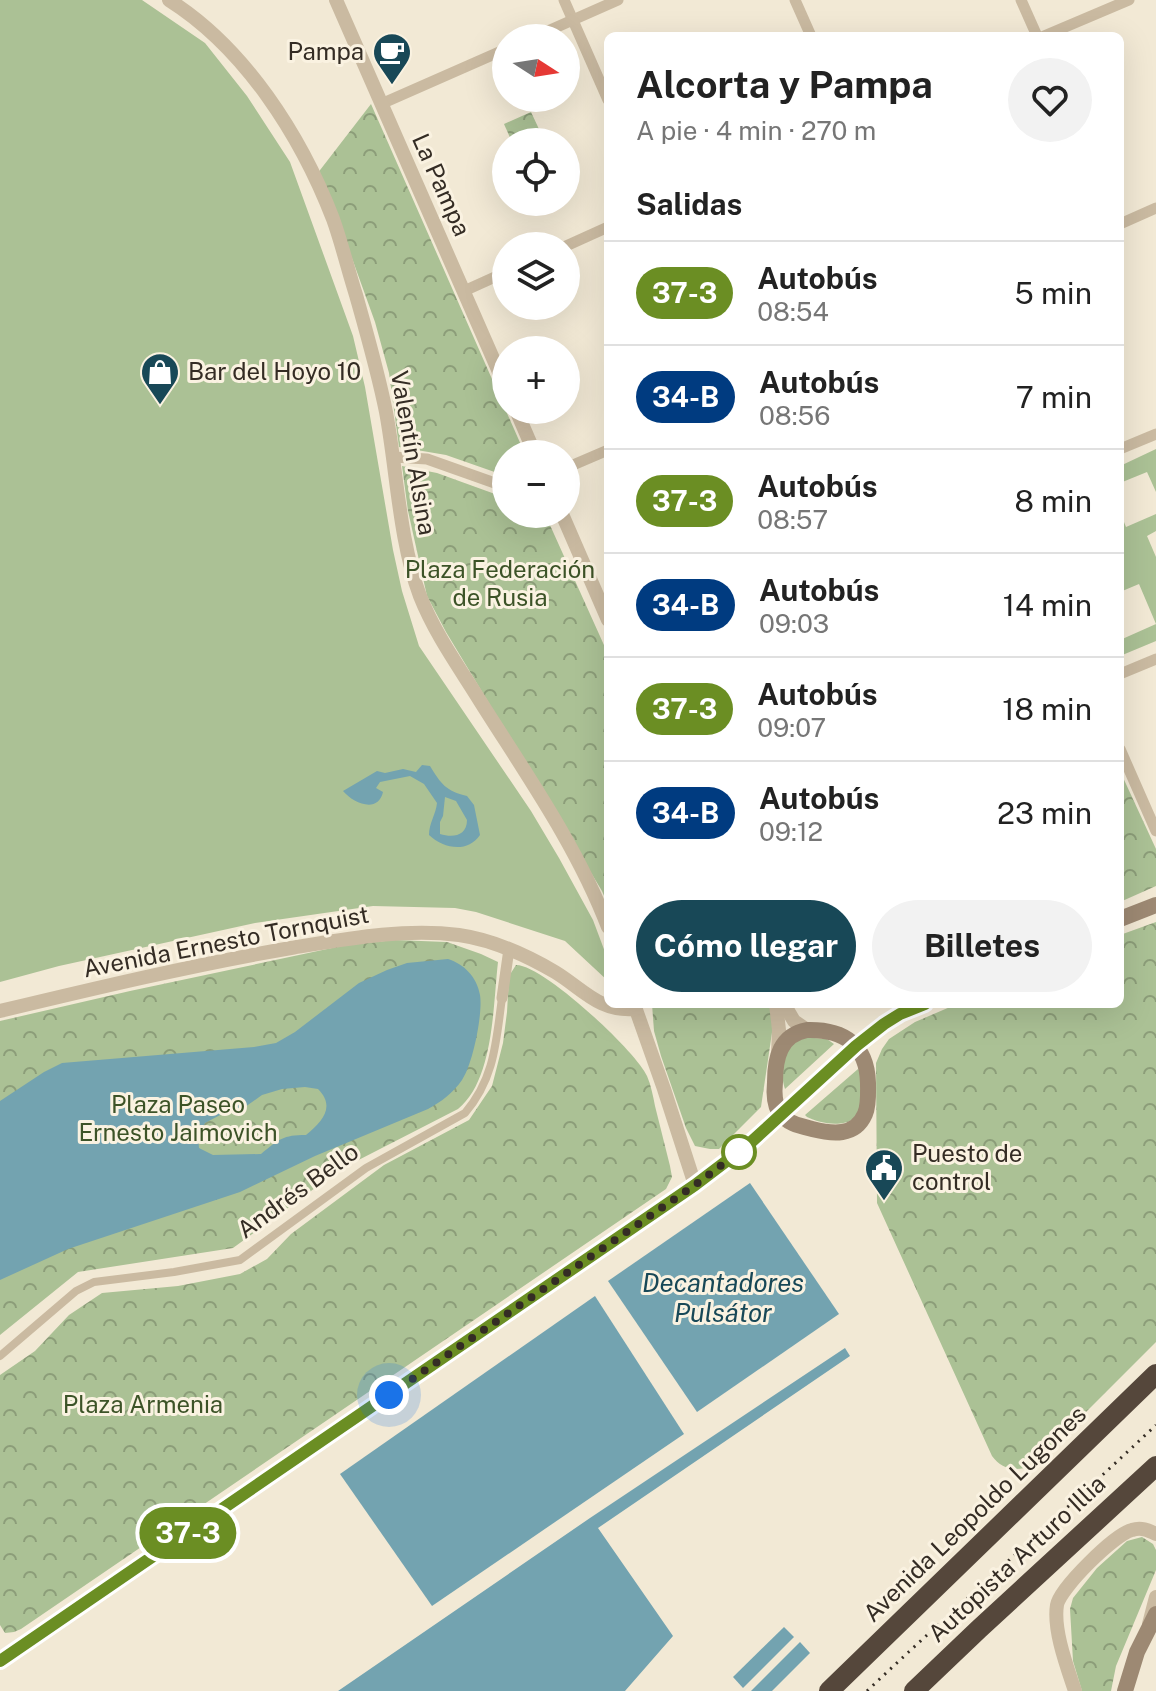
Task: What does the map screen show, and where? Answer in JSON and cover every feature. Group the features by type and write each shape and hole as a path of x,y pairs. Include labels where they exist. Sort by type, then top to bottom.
{"highway":[{"name":"Avenida Leopoldo Lugones","path":"829,1691 1156,1374"},
{"name":"Autopista Arturo Illia","path":"914,1691 1156,1466"}],"main road":[{"path":"1124,917 1156,905"},
{"path":"2,1656 695,1185 738,1153 856,1046 884,1024 915,1008"},
{"path":"807,1030 850,1040 866,1062 867,1108 859,1123 845,1133 836,1134 787,1120 781,1115 775,1099 778,1053 790,1037 807,1030"},
{"path":"1125,1691 1137,1652 1152,1621"}],"street":[{"name":"Valentín Alsina","path":"169,0 212,32 253,77 280,116 314,176 334,221 378,375 408,553 420,596 441,639 575,854 604,918"},
{"name":"La Pampa","path":"336,0 492,356"},
{"path":"564,0 604,91"},
{"path":"564,24 618,0"},
{"path":"795,0 809,32"},
{"path":"1021,0 1035,32"},
{"path":"1053,32 1129,0"},
{"path":"381,104 492,55"},
{"path":"1124,220 1156,208"},
{"path":"580,240 604,229"},
{"path":"464,291 492,278"},
{"path":"1124,447 1156,434"},
{"path":"580,462 604,452"},
{"path":"393,457 427,459 492,482"},
{"path":"568,528 604,611"},
{"path":"1124,672 1156,659"},
{"path":"1124,758 1156,831"},
{"name":"Avenida Ernesto Tornquist","path":"0,1011 253,955 353,938 445,933 509,949 559,974 604,1005"},
{"name":"Andrés Bello","path":"0,1356 76,1291 94,1282 240,1260 366,1168 465,1113 477,1099 491,1066 509,949"},
{"path":"637,1008 695,1185"},
{"path":"776,1008 778,1053"},
{"path":"786,1008 794,1021 807,1030"},
{"path":"1075,1691 1058,1628 1057,1603 1090,1562 1122,1534 1143,1528 1156,1534"},
{"path":"1152,1621 1156,1597"}],"green space":[{"path":"0,0 142,0 205,43 247,96 290,162 353,336 365,387 393,550 419,646 531,811 559,858 593,920 604,949 604,977 565,941 476,912 455,908 373,906 255,923 0,982"},
{"path":"371,104 492,379 492,424 512,424 519,440 492,440 492,471 446,455 399,447 389,373 375,322 340,225 317,174"},
{"path":"531,112 538,128 506,128 504,124"},
{"path":"1156,449 1156,492 1147,472 1124,481 1124,464"},
{"name":"Plaza Federación de Rusia","path":"402,466 437,473 492,493 492,528 551,528 604,645 604,896 446,632 427,596 408,511"},
{"path":"1156,514 1156,531 1147,536 1156,557 1156,624 1139,584 1124,590 1124,522 1126,527"},
{"path":"1156,624 1156,641 1124,654 1124,638"},
{"path":"1124,780 1156,849 1156,886 1124,900"},
{"path":"1156,922 1156,1342 1033,1465 1021,1469 1010,1468 992,1456 877,1203 876,1063 889,1039 915,1022 948,1008 1124,1008 1124,934"},
{"name":"Plaza Paseo Ernesto Jaimovich","path":"395,940 447,942 498,962 493,1020 485,1061 470,1096 458,1109 341,1169 233,1248 78,1272 0,1335 0,1021 346,945"},
{"name":"Plaza Armenia","path":"516,965 529,968 566,993 608,1030 639,1064 650,1083 670,1166 672,1177 666,1189 21,1629 5,1633 0,1625 0,1375 35,1351 69,1315 102,1293 178,1286 240,1274 267,1259 291,1234 384,1165 469,1120 492,1086 503,1043 509,976"},
{"path":"652,1008 773,1008 774,1019 761,1107 719,1149 695,1146 686,1128 654,1031"},
{"path":"802,1038 827,1039 834,1044 785,1089 782,1068 788,1048"},
{"path":"858,1069 861,1104 854,1119 830,1124 805,1115"},
{"path":"1142,1537 1156,1550 1156,1570 1116,1666 1111,1691 1082,1691 1073,1661 1070,1609 1073,1598 1097,1568 1127,1541"}],"water":[{"path":"422,765 430,766 445,786 467,796 474,805 480,835 475,841 455,847 429,835 437,803 424,784 410,776 380,782 376,788 383,792 380,799 371,805 353,799 343,791 377,771 385,773 403,769 416,772","holes":["445,797 456,801 467,820 465,830 454,836 440,834"]},
{"path":"448,959 469,972 478,988 481,1003 473,1051 462,1080 446,1097 428,1109 315,1156 240,1192 68,1249 0,1280 0,1101 62,1063 276,1043 359,983 407,963","holes":["282,1089 318,1089 326,1102 325,1114 306,1135 282,1139 261,1154 213,1155 199,1148 198,1137 205,1123 222,1114"]},
{"name":"Decantadores Pulsátor","path":"750,1183 839,1314 697,1412 608,1281"},
{"path":"595,1296 684,1434 432,1606 340,1474"},
{"path":"845,1348 850,1356 598,1528 673,1636 625,1691 338,1691 590,1518"},
{"path":"784,1627 794,1637 743,1688 733,1677"},
{"path":"800,1642 810,1653 772,1691 751,1691"}],"railway":[{"path":"867,1691 1156,1425"}],"bus line":[{"name":"37-3","path":"0,1661 695,1185 749,1144 856,1046 884,1024 915,1008"}],"place":[{"name":"Pampa","path":"392,86"},
{"name":"Bar del Hoyo 10","path":"160,406"},
{"name":"Puesto de control","path":"884,1202"}],"route":[{"path":"389,1395 739,1152"}]}
